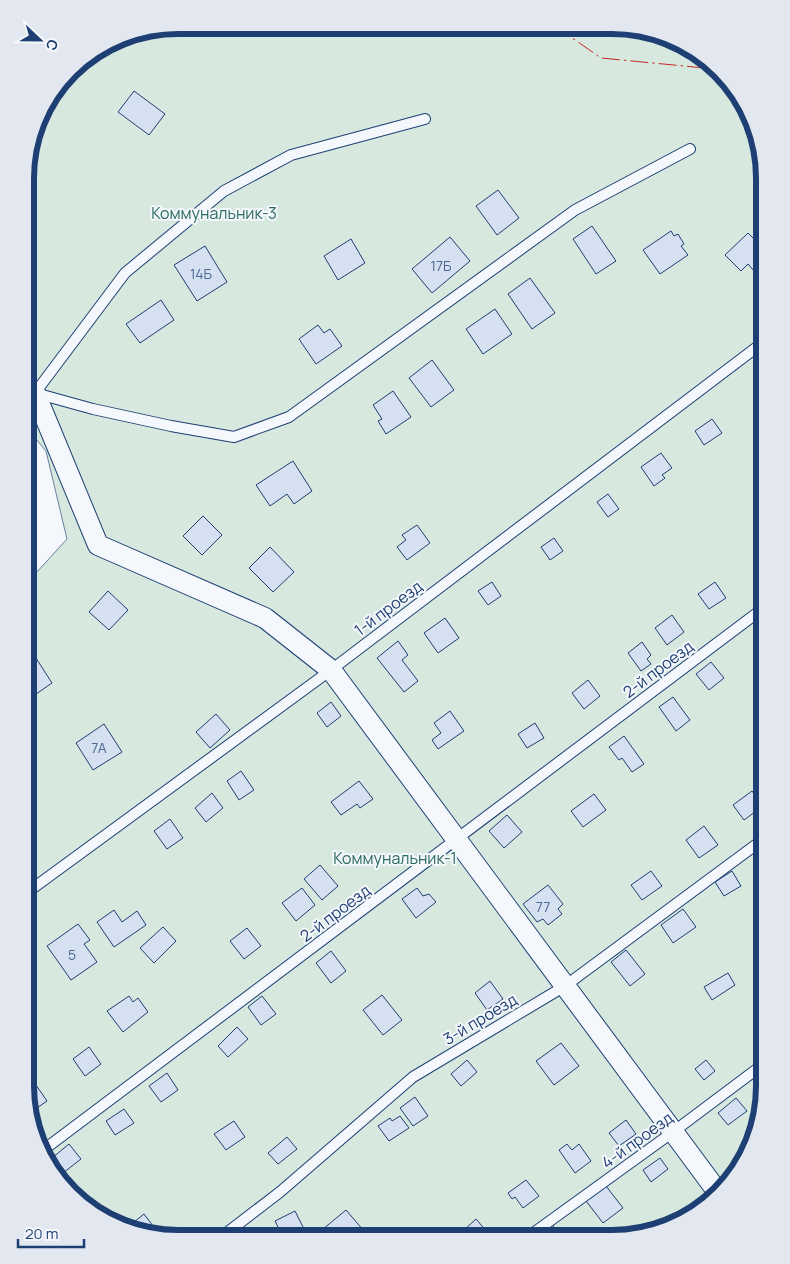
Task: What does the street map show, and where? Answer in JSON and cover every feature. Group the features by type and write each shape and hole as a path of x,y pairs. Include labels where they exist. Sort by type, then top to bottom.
{"street":[{"path":"34,401 98,545 265,618 331,670 714,1187"}],"lane":[{"path":"34,387 125,273 224,191 291,155 425,120"},
{"path":"34,393 93,409 234,437 270,424 288,417 575,210 690,149"},
{"name":"1-й проезд","path":"34,887 331,670 756,348"},
{"name":"2-й проезд","path":"48,1147 756,614"},
{"name":"3-й проезд","path":"230,1230 280,1192 413,1077 565,986 756,845"},
{"name":"4-й проезд","path":"537,1230 756,1070"}],"green space":[{"name":"Коммунальник-1","path":"178,34 612,34 631,35 667,45 684,53 714,76 737,106 745,123 755,159 756,178 756,1095 749,1132 741,1150 732,1166 707,1194 692,1206 676,1215 649,1225 631,1229 178,1230 159,1229 123,1219 106,1211 76,1188 53,1158 41,1132 35,1105 34,1086 34,575 67,539 46,451 34,437 35,159 41,132 58,98 83,70 106,53 141,39 159,35"}],"building":[{"path":"134,91 165,114 149,135 118,112"},
{"path":"498,190 519,218 497,235 476,206"},
{"path":"592,226 616,261 596,274 573,239"},
{"path":"671,231 674,236 678,234 684,244 681,246 688,255 660,274 643,250"},
{"path":"748,233 756,241 756,269 754,271 748,264 741,271 725,255"},
{"path":"450,237 470,261 432,293 412,269"},
{"path":"351,239 365,263 338,280 324,256"},
{"path":"205,246 227,282 197,301 174,265"},
{"path":"530,278 555,313 532,329 508,294"},
{"path":"161,300 174,320 140,343 126,324"},
{"path":"495,309 512,334 483,354 466,329"},
{"path":"318,325 324,333 330,329 342,346 316,364 299,339"},
{"path":"432,360 454,390 431,407 409,378"},
{"path":"393,391 411,417 386,434 378,421 382,419 373,405"},
{"path":"712,419 722,433 704,445 695,431"},
{"path":"661,453 672,468 662,475 665,478 654,486 641,467"},
{"path":"293,461 312,491 294,504 287,494 270,506 256,485"},
{"path":"608,494 619,509 608,517 597,502"},
{"path":"203,516 222,535 202,555 183,536"},
{"path":"417,525 430,543 407,560 397,547 406,540 402,535"},
{"path":"554,538 563,551 550,560 541,547"},
{"path":"270,547 294,572 273,592 249,568"},
{"path":"492,582 501,596 488,605 478,591"},
{"path":"715,582 726,598 709,609 698,594"},
{"path":"108,591 128,610 109,630 89,612"},
{"path":"672,615 684,632 667,645 655,628"},
{"path":"445,618 459,638 438,653 424,633"},
{"path":"398,641 408,655 402,660 418,681 404,692 377,658"},
{"path":"642,642 651,655 647,659 651,664 641,671 628,653"},
{"path":"34,655 52,683 34,695"},
{"path":"711,662 724,678 709,690 696,674"},
{"path":"588,680 600,696 584,709 572,693"},
{"path":"673,697 690,720 676,731 659,707"},
{"path":"331,702 341,716 327,727 317,713"},
{"path":"450,711 464,731 438,749 432,740 441,733 434,723"},
{"path":"216,714 230,730 210,748 196,732"},
{"path":"535,723 544,738 527,748 518,734"},
{"path":"104,724 122,752 93,770 76,743"},
{"path":"624,736 644,764 632,772 622,758 619,760 609,747"},
{"path":"241,771 254,790 239,800 227,781"},
{"path":"359,781 373,799 360,808 357,804 341,815 331,802"},
{"path":"752,791 756,796 756,811 744,820 733,805"},
{"path":"212,793 223,808 206,822 195,808"},
{"path":"594,794 606,810 583,827 571,811"},
{"path":"507,815 522,832 504,848 489,831"},
{"path":"170,819 183,838 167,849 154,831"},
{"path":"704,826 718,845 699,858 686,840"},
{"path":"320,865 338,886 322,900 304,879"},
{"path":"651,871 662,886 642,900 631,885"},
{"path":"732,871 741,886 724,896 715,882"},
{"path":"548,885 563,904 558,909 562,914 548,925 543,919 537,922 523,904"},
{"path":"302,888 315,905 296,921 282,903"},
{"path":"417,888 423,896 429,894 436,902 416,918 402,899"},
{"path":"683,909 696,927 673,943 661,925"},
{"path":"114,910 122,922 137,911 146,925 114,947 97,922"},
{"path":"78,924 90,940 84,944 97,962 71,980 47,946"},
{"path":"163,927 176,941 154,963 140,948"},
{"path":"247,928 261,946 244,959 230,941"},
{"path":"626,950 645,974 630,986 611,962"},
{"path":"331,951 346,971 331,983 316,963"},
{"path":"728,973 735,985 712,1000 704,987"},
{"path":"490,981 503,999 487,1010 475,993"},
{"path":"382,995 402,1020 383,1035 363,1010"},
{"path":"129,996 133,1002 138,998 148,1012 123,1032 107,1011"},
{"path":"262,996 276,1014 261,1025 248,1007"},
{"path":"237,1027 248,1039 228,1057 218,1046"},
{"path":"561,1043 579,1066 554,1085 536,1061"},
{"path":"89,1047 101,1064 85,1076 73,1059"},
{"path":"467,1060 477,1072 461,1086 451,1074"},
{"path":"706,1060 715,1071 704,1080 695,1069"},
{"path":"167,1073 178,1090 161,1102 149,1086"},
{"path":"36,1085 47,1101 36,1109 35,1105 34,1086"},
{"path":"415,1097 428,1116 413,1126 400,1108"},
{"path":"736,1098 747,1111 728,1125 718,1113"},
{"path":"124,1109 134,1123 115,1135 106,1121"},
{"path":"400,1116 409,1128 389,1141 378,1126 390,1118 392,1121"},
{"path":"626,1120 636,1134 619,1146 609,1133"},
{"path":"234,1121 245,1137 226,1150 214,1134"},
{"path":"287,1137 297,1149 278,1164 268,1153"},
{"path":"69,1144 81,1159 63,1173 53,1157"},
{"path":"567,1144 572,1150 579,1144 591,1161 575,1173 559,1150"},
{"path":"660,1158 668,1169 651,1182 643,1170"},
{"path":"526,1180 539,1196 523,1208 515,1197 512,1199 508,1193"},
{"path":"606,1186 623,1208 603,1223 586,1201"},
{"path":"346,1210 363,1230 324,1230"},
{"path":"295,1211 303,1227 297,1230 280,1230 275,1221"},
{"path":"144,1214 154,1228 141,1225 133,1222"},
{"path":"476,1219 485,1230 464,1230"},
{"path":"551,1223 556,1230 540,1230"}],"power":[{"path":"566,34 601,58 705,68"}],"park label":[{"name":"Коммунальник-3","path":"214,213"}]}
